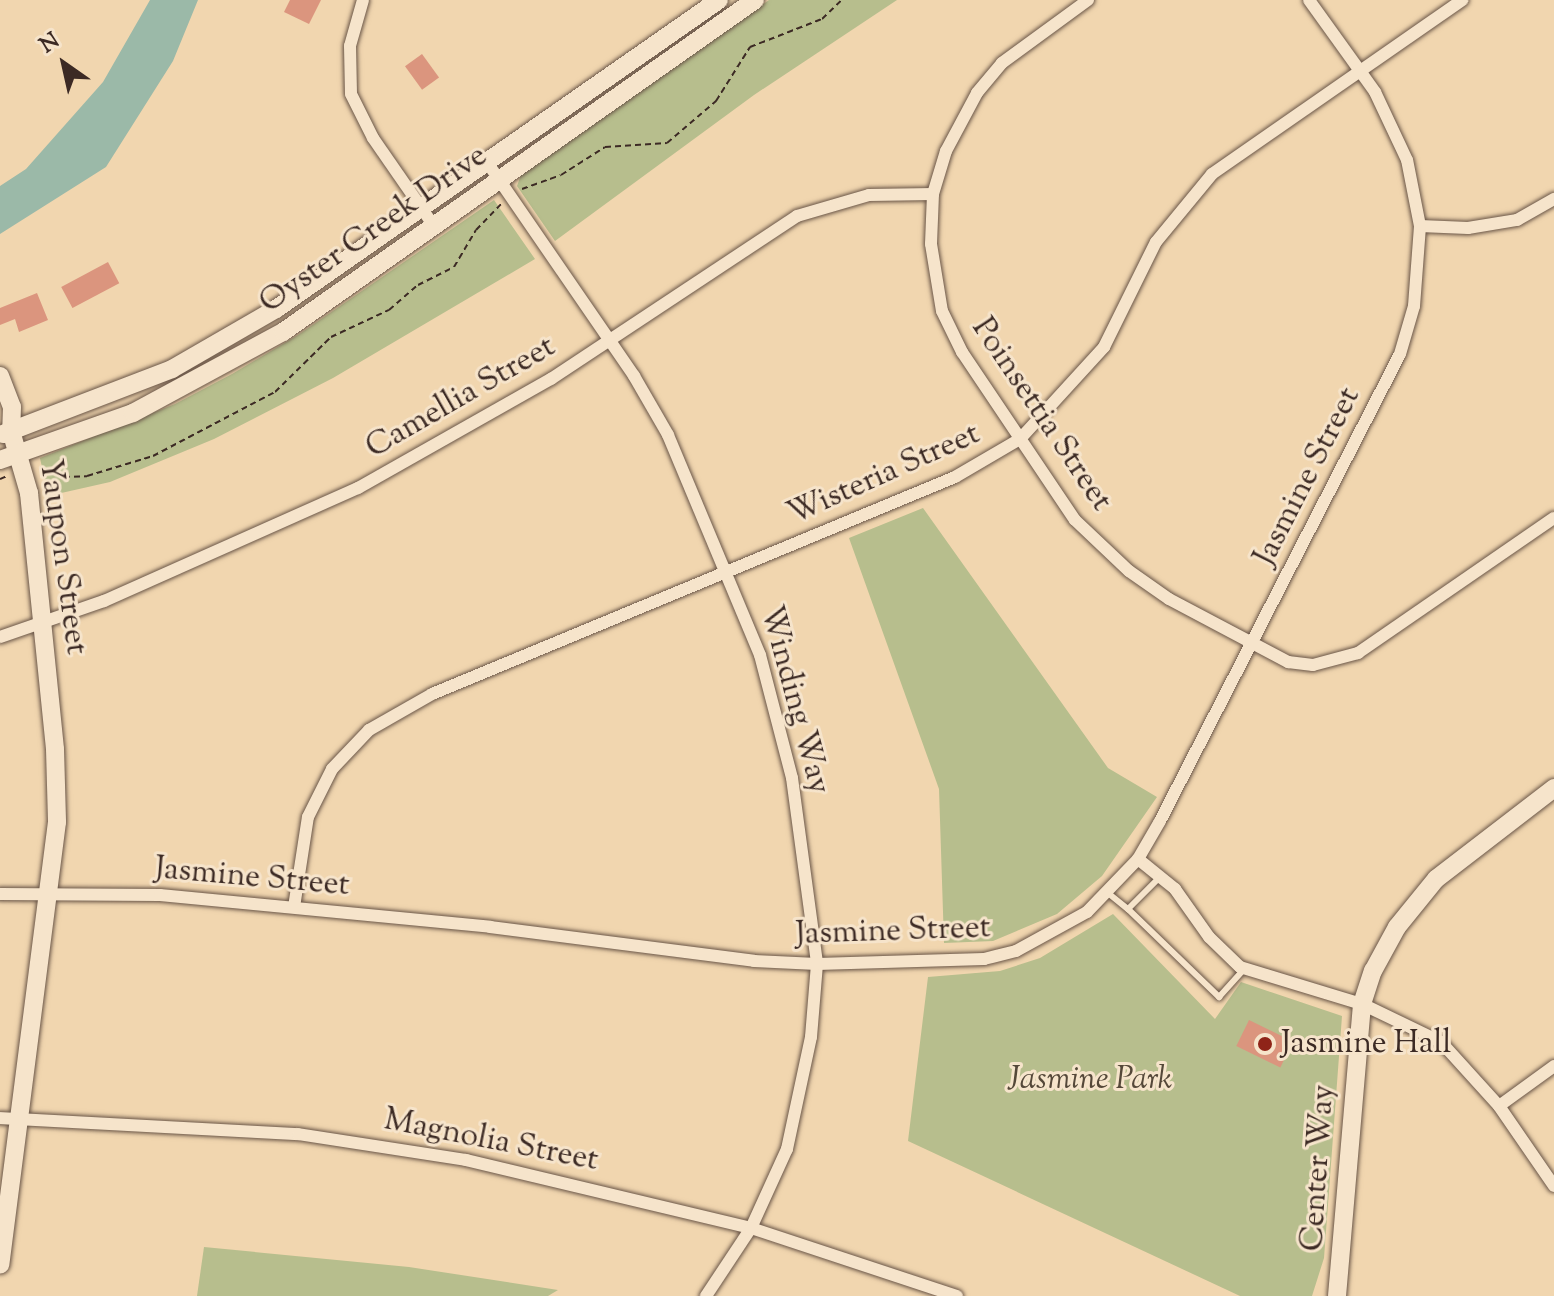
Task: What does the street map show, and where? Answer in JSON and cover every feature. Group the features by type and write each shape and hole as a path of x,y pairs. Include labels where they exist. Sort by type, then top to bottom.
{"main road":[{"name":"Oyster Creek Drive","path":"6,423 172,369 276,309 719,0"},
{"name":"Oyster Creek Drive","path":"0,460 21,463 196,382 283,332 755,0"},
{"name":"Yaupon Street","path":"0,376 6,423 21,463 44,622 55,749 52,892 0,1264"},
{"name":"Center Way","path":"1337,1296 1362,1004 1384,948 1427,888 1473,846 1554,788"}],"street":[{"path":"363,0 350,46 351,94 373,138 434,226"},
{"name":"Poinsettia Street","path":"1088,0 1002,63 977,93 946,151 933,194 932,262 942,311 962,352 1075,520 1110,555 1169,599 1288,662 1313,665 1358,653 1554,518"},
{"name":"Jasmine Street","path":"0,894 52,892 294,907 490,927 637,949 817,964 984,959 1016,951 1051,935 1108,893 1138,859 1252,645 1400,354 1419,282 1420,226 1399,136 1361,71 1309,0"},
{"name":"Wisteria Street","path":"294,907 308,817 332,769 369,730 432,694 955,477 1020,439 1104,347 1156,242 1190,197 1232,159 1462,0"},
{"name":"Winding Way","path":"487,162 610,340 668,435 729,570 760,655 792,778 817,964 811,1037 790,1135 751,1228 706,1296"},
{"name":"Camellia Street","path":"0,637 157,579 358,488 610,340 797,216 869,195 933,194"},
{"path":"1420,226 1468,228 1517,220 1554,199"},
{"path":"1138,859 1160,877 1221,950 1245,969 1362,1004 1420,1027 1441,1042 1499,1106 1554,1186"},
{"path":"1499,1106 1554,1066"},
{"name":"Magnolia Street","path":"0,1118 20,1116 352,1140 481,1163 751,1228 957,1296"}],"lane":[{"path":"1128,909 1160,877"},
{"path":"1108,893 1219,997 1245,969"}],"path":[{"path":"0,479 21,463 64,477 87,476 153,456 275,392 331,337 389,310 418,285 454,267 492,211 511,197 561,175 605,147 667,143 716,101 750,47 822,19 842,0"}],"green space":[{"path":"769,0 897,0 754,95 555,241 517,186 521,175"},
{"path":"494,200 535,259 333,378 214,439 110,482 48,496 40,458 175,404 232,374 298,335"},
{"path":"923,508 1108,768 1157,797 1102,876 1057,914 993,941 944,943 939,789 849,538"},
{"name":"Jasmine Park","path":"1113,914 1215,1019 1241,982 1342,1016 1324,1258 1312,1296 1240,1296 908,1141 928,977 1000,971 1040,958"},
{"path":"204,1247 409,1267 558,1290 548,1296 197,1296"}],"shaded area":[{"path":"150,0 198,0 173,61 106,167 0,234 0,186 26,169 103,82"}],"building":[{"path":"290,0 321,0 309,24 284,12"},
{"path":"422,54 439,77 422,90 405,66"},
{"path":"108,262 119,283 72,308 61,287"},
{"path":"37,293 48,320 19,332 15,319 0,325 0,308"},
{"name":"Jasmine Hall","path":"1249,1020 1293,1041 1280,1068 1236,1046"}],"place":[{"name":"Jasmine Hall","path":"1265,1044"}]}
